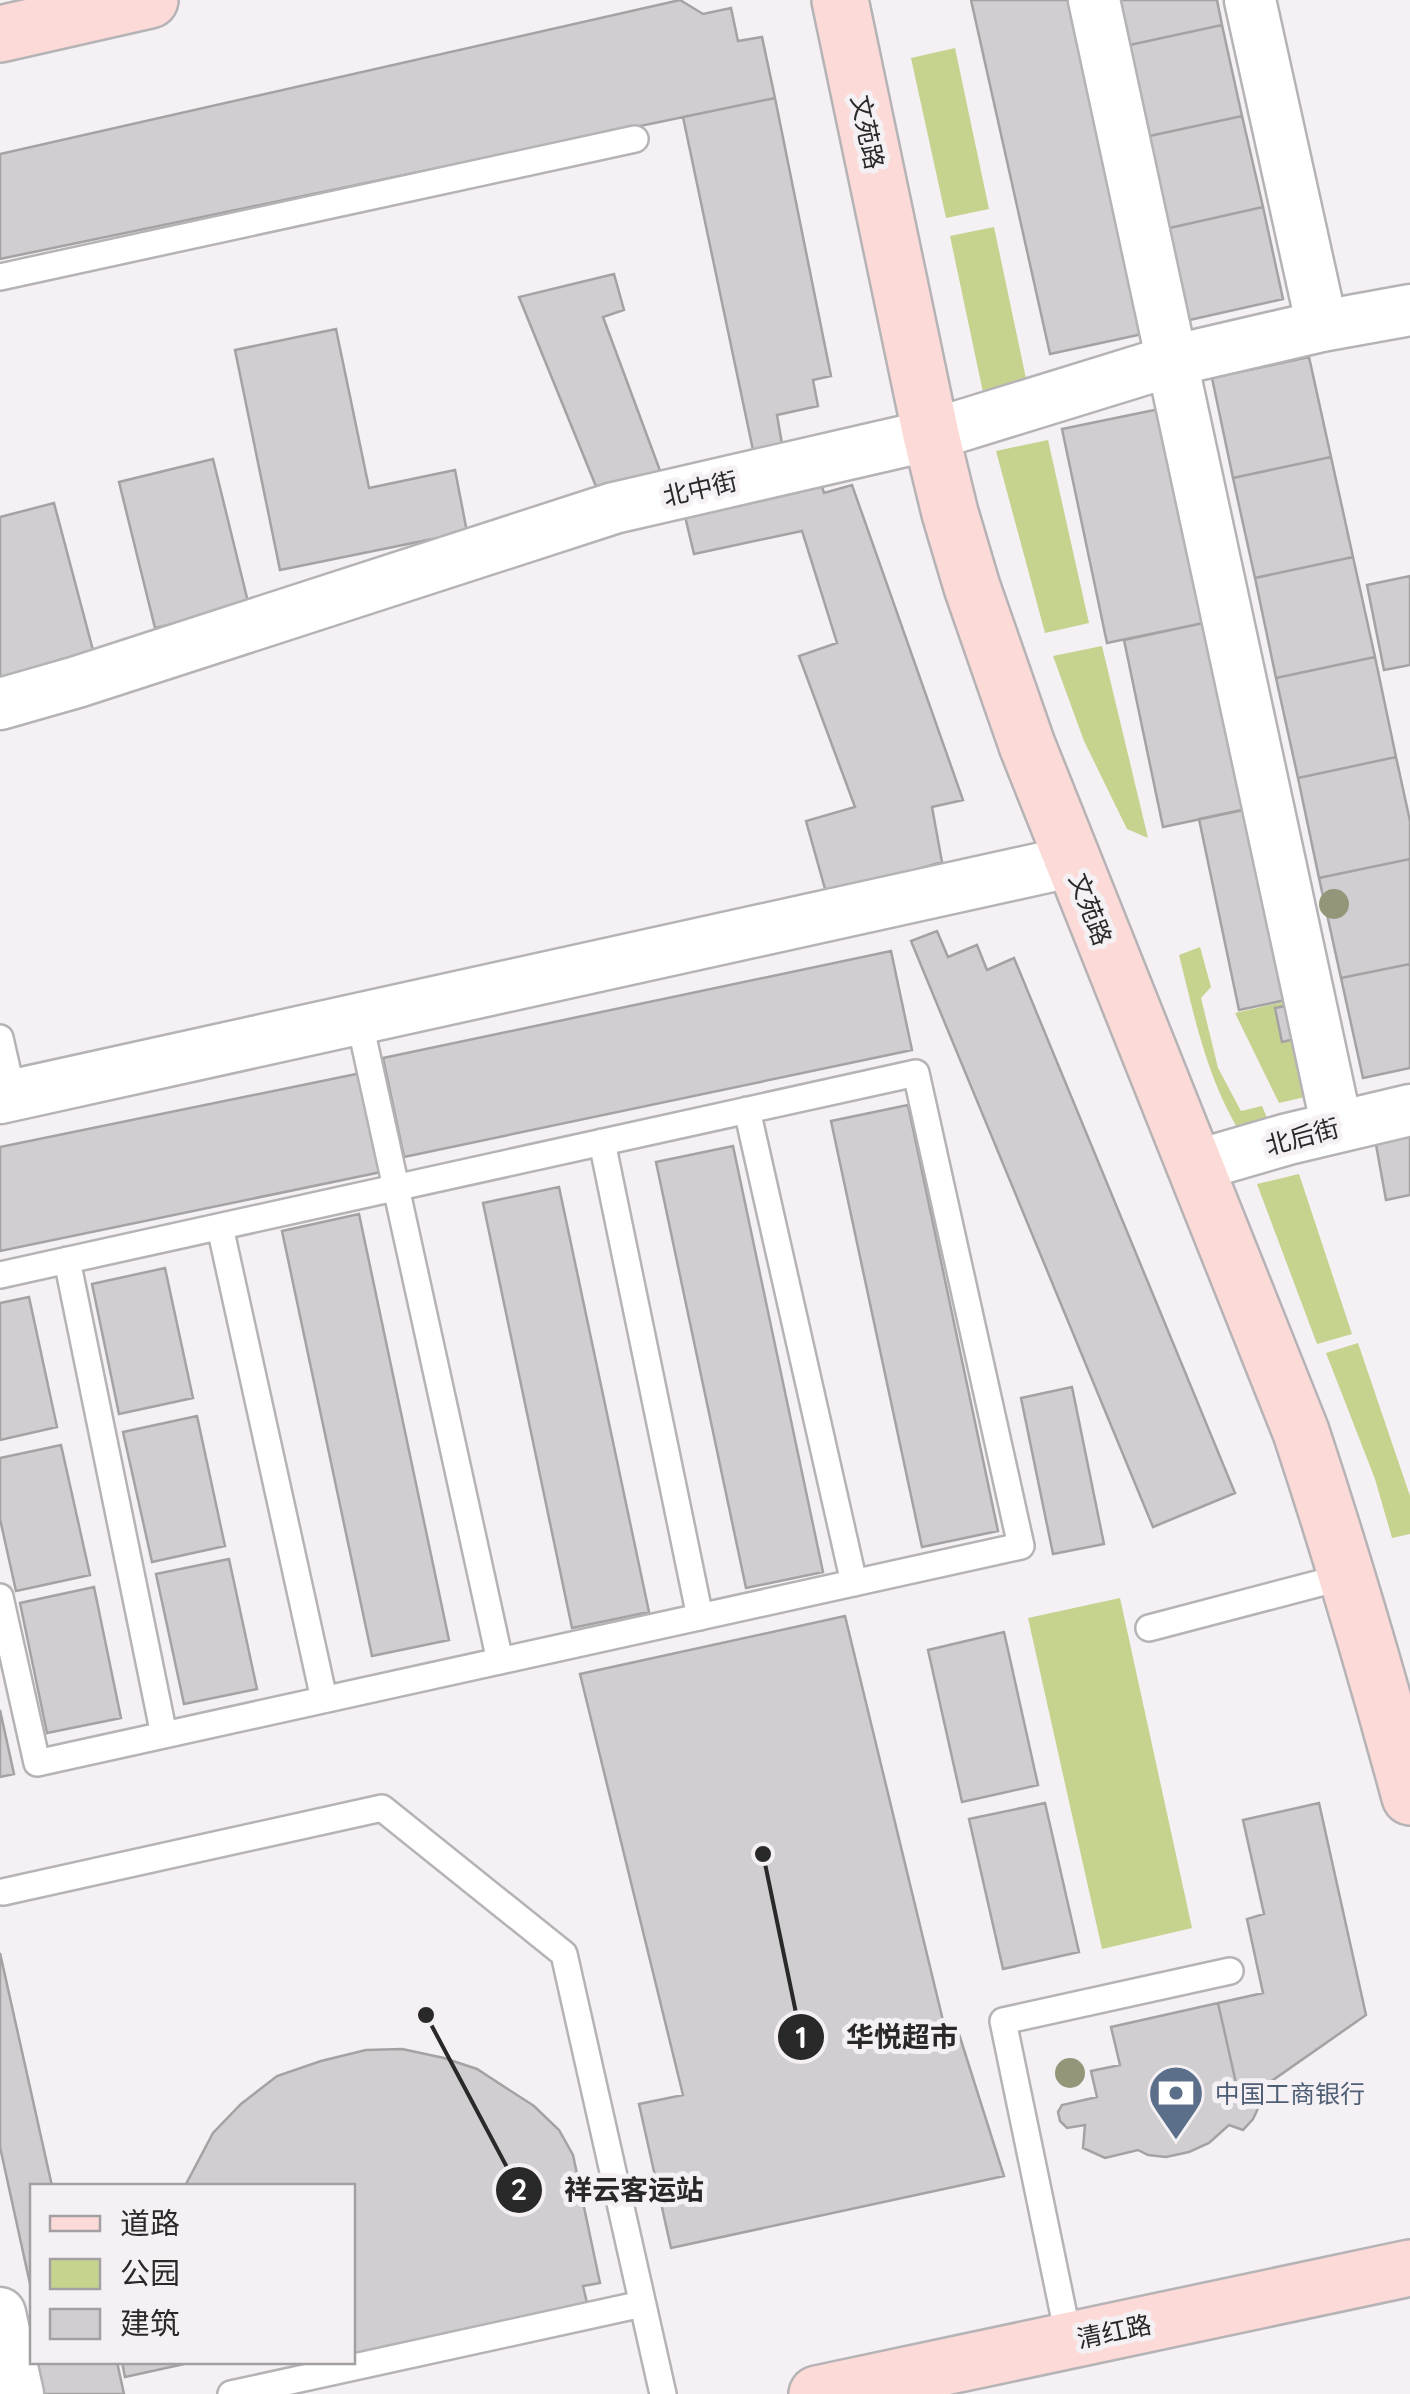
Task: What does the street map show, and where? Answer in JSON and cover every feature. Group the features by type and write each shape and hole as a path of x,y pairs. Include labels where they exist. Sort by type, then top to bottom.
{"main road":[{"name":"文苑路","path":"840,0 931,435 972,587 1026,745 1301,1432 1348,1576 1410,1798"},
{"path":"0,34 138,1"},
{"name":"清红路","path":"817,2394 1410,2268"}],"street":[{"path":"1094,0 1337,1127"},
{"path":"1250,0 1322,326"},
{"name":"北中街","path":"0,704 614,508 931,435 1171,361 1410,310"},
{"path":"6,1096 1074,861"},
{"name":"北后街","path":"1194,1166 1410,1110"},
{"path":"0,2313 18,2394"}],"lane":[{"path":"0,277 636,139"},
{"path":"359,1019 500,1660"},
{"path":"0,1038 6,1096"},
{"path":"0,1275 916,1073 1021,1546 36,1763 0,1597"},
{"path":"748,1110 854,1583"},
{"path":"602,1142 700,1617"},
{"path":"220,1227 324,1699"},
{"path":"66,1260 164,1735"},
{"path":"1148,1628 1348,1576"},
{"path":"4,1892 382,1808 564,1954 663,2394"},
{"path":"1070,2340 1003,2022 1230,1970"},
{"path":"231,2394 642,2304"}],"green space":[{"path":"955,48 989,209 946,218 911,58"},
{"path":"994,227 1028,388 984,397 950,236"},
{"path":"1048,440 1089,623 1045,633 996,451"},
{"path":"1102,646 1148,838 1127,829 1084,741 1053,656"},
{"path":"1200,947 1211,987 1201,998 1218,1068 1241,1111 1262,1106 1274,1134 1245,1140 1212,1074 1179,955"},
{"path":"1288,1001 1309,1096 1279,1103 1235,1013"},
{"path":"1299,1174 1352,1334 1317,1344 1257,1184"},
{"path":"1358,1343 1410,1496 1410,1534 1392,1538 1375,1479 1326,1353"},
{"path":"1120,1598 1192,1928 1102,1949 1028,1618"}],"building":[{"path":"680,0 703,14 731,8 738,41 762,37 775,98 0,259 0,154"},
{"path":"971,0 1073,0 1147,333 1050,354"},
{"path":"1114,0 1217,0 1222,25 1125,46"},
{"path":"1222,25 1242,116 1145,137 1125,46"},
{"path":"775,98 831,376 813,380 818,406 777,415 782,444 753,450 683,117"},
{"path":"1242,116 1263,207 1165,229 1145,137"},
{"path":"1263,207 1283,299 1185,321 1165,229"},
{"path":"614,274 624,310 603,317 662,476 604,506 519,297"},
{"path":"336,329 369,488 455,470 467,532 280,570 235,350"},
{"path":"1309,357 1331,457 1233,478 1212,378"},
{"path":"1169,407 1213,621 1107,643 1062,429"},
{"path":"1331,457 1353,557 1255,578 1233,478"},
{"path":"213,459 249,606 155,628 119,482"},
{"path":"818,474 824,493 852,485 963,800 932,807 942,862 827,896 806,821 855,807 799,656 837,643 802,531 694,554 683,508"},
{"path":"54,503 94,654 0,680 0,517"},
{"path":"1353,557 1375,657 1276,678 1255,578"},
{"path":"1410,576 1410,665 1384,670 1367,585"},
{"path":"1213,621 1253,808 1163,827 1124,640"},
{"path":"1375,657 1396,757 1298,778 1276,678"},
{"path":"1396,757 1410,821 1410,859 1319,878 1298,778"},
{"path":"1260,806 1300,997 1239,1010 1199,819"},
{"path":"1410,859 1410,964 1341,978 1319,878"},
{"path":"937,931 948,957 977,945 987,970 1014,958 1235,1493 1153,1527 911,941"},
{"path":"891,951 912,1050 404,1157 383,1058"},
{"path":"1410,964 1410,1068 1363,1078 1341,978"},
{"path":"1300,1003 1308,1036 1282,1042 1275,1008"},
{"path":"366,1072 386,1171 0,1251 0,1147"},
{"path":"908,1105 998,1531 922,1547 831,1121"},
{"path":"1410,1133 1410,1195 1386,1200 1375,1139"},
{"path":"733,1146 823,1572 746,1588 656,1162"},
{"path":"559,1187 649,1612 572,1628 483,1203"},
{"path":"359,1214 449,1640 372,1656 282,1231"},
{"path":"165,1268 193,1398 119,1414 92,1284"},
{"path":"29,1297 57,1427 0,1440 0,1303"},
{"path":"1072,1387 1104,1544 1053,1554 1021,1398"},
{"path":"197,1416 225,1546 152,1562 123,1432"},
{"path":"61,1445 90,1575 16,1591 0,1519 0,1458"},
{"path":"229,1559 257,1689 184,1704 156,1574"},
{"path":"94,1587 121,1718 47,1733 20,1603"},
{"path":"845,1616 947,2037 959,2034 1004,2176 671,2248 639,2104 683,2095 580,1674"},
{"path":"1004,1632 1038,1785 962,1802 928,1650"},
{"path":"0,1710 14,1774 0,1777"},
{"path":"1045,1803 1079,1952 1003,1969 969,1819"},
{"path":"1319,1803 1366,2015 1263,2087 1238,2092 1218,2003 1263,1993 1247,1919 1264,1914 1243,1820"},
{"path":"0,1953 52,2184 30,2184 30,2284 0,2147"},
{"path":"1218,2003 1238,2092 1263,2087 1261,2102 1243,2130 1229,2125 1209,2143 1166,2157 1138,2150 1105,2158 1083,2148 1085,2125 1067,2128 1058,2112 1062,2105 1097,2097 1091,2071 1120,2065 1111,2027"},
{"path":"402,2049 477,2069 534,2106 559,2130 573,2155 600,2283 583,2286 588,2307 355,2358 355,2184 186,2184 213,2133 241,2104 277,2076 366,2050"},
{"path":"34,2364 117,2364 124,2394 41,2394"},
{"path":"122,2364 184,2364 125,2377"}],"place":[{"name":"华悦超市","path":"763,1854"},
{"name":"祥云客运站","path":"426,2015"},
{"name":"中国工商银行","path":"1176,2142"}]}
